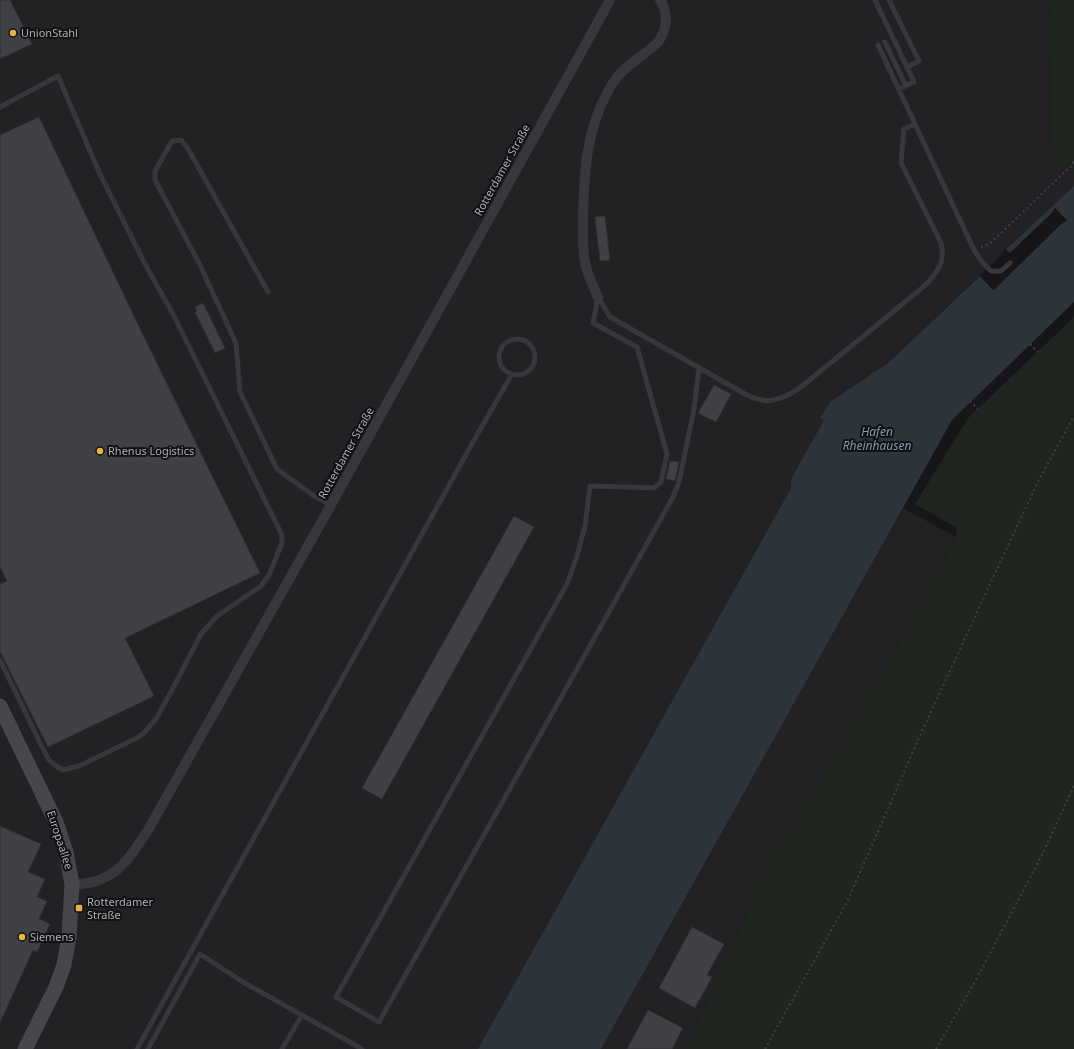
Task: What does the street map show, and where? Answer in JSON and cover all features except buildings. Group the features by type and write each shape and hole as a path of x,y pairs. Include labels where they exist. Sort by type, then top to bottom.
{"main road":[{"name":"Europaallee","path":"0,706 5,730 56,822 66,852 72,884 69,937 64,964 56,987 26,1049"}],"street":[{"name":"Rotterdamer Straße","path":"72,884 86,884 100,880 118,870 148,830 331,505 610,0"},
{"path":"598,297 585,264 583,250 584,178 586,156 594,121 607,92 623,70 657,42 663,33 666,18 663,4 660,0"}],"lane":[{"path":"875,0 914,82 899,89"},
{"path":"889,0 919,61 907,67"},
{"path":"885,42 906,86"},
{"path":"878,45 974,250 982,262 991,271 1001,271 1010,263"},
{"path":"0,106 58,76 99,172 146,266 173,314 282,535 282,543 270,575 261,586 217,616 201,634 156,720 144,733 79,766 64,770 49,760 0,660"},
{"path":"598,297 610,317 755,399 776,400 787,396 868,334 934,275 938,269 942,257 941,243 901,163 904,129 915,124"},
{"path":"268,292 187,147 180,140 172,141 155,171 155,180 199,263 236,343 240,392 277,469 314,496 331,505"},
{"path":"598,297 593,322 637,346 667,454 661,482 654,488 590,486 585,526 567,584 336,997 379,1022 490,826 673,496 679,482 694,409 699,368"},
{"path":"514,339 520,339 528,343 532,348 535,357 534,363 530,370 524,373 518,375 512,374 503,368 500,362 500,352 502,346 507,342 514,339"},
{"path":"137,1049 465,456 512,374"},
{"path":"148,1049 200,954 243,982 362,1049"},
{"path":"282,1049 302,1015"}],"path":[{"path":"974,250 989,244 1072,165 1074,161"},
{"path":"1030,344 1038,352"},
{"path":"970,401 978,409"},
{"path":"765,1049 847,902 918,740 1000,563 1040,480 1074,416"},
{"path":"936,1049 978,976 1041,857 1074,786"}],"shaded area":[{"path":"0,0 1047,0 1050,18 1051,163 1074,166 1074,187 1006,248 997,259 888,363 830,403 820,418 824,420 791,479 791,488 479,1049 0,1049"},
{"path":"1047,0 1074,0 1074,166 1051,163 1050,18"},
{"path":"1074,317 1074,1049 685,1049 766,871 853,728 956,537 957,528 915,504 968,418"},
{"path":"903,508 956,537 853,728 766,871 685,1049 601,1049"}],"water":[{"name":"Hafen Rheinhausen","path":"1074,186 1074,302 952,420 601,1049 478,1049 791,488 791,479 824,420 820,418 830,402 888,363 980,276 994,290 1061,224 1067,220 1055,209 1010,253 1006,249"}],"pier":[{"path":"1055,208 1067,220 1061,224 993,290 980,276 981,274 993,287 1064,220 1056,211 1012,255 1009,254 1051,214"}],"place":[{"name":"UnionStahl","path":"13,33"},
{"name":"Rhenus Logistics","path":"100,451"},
{"name":"Rotterdamer Straße","path":"79,908"},
{"name":"Siemens","path":"22,937"}]}
